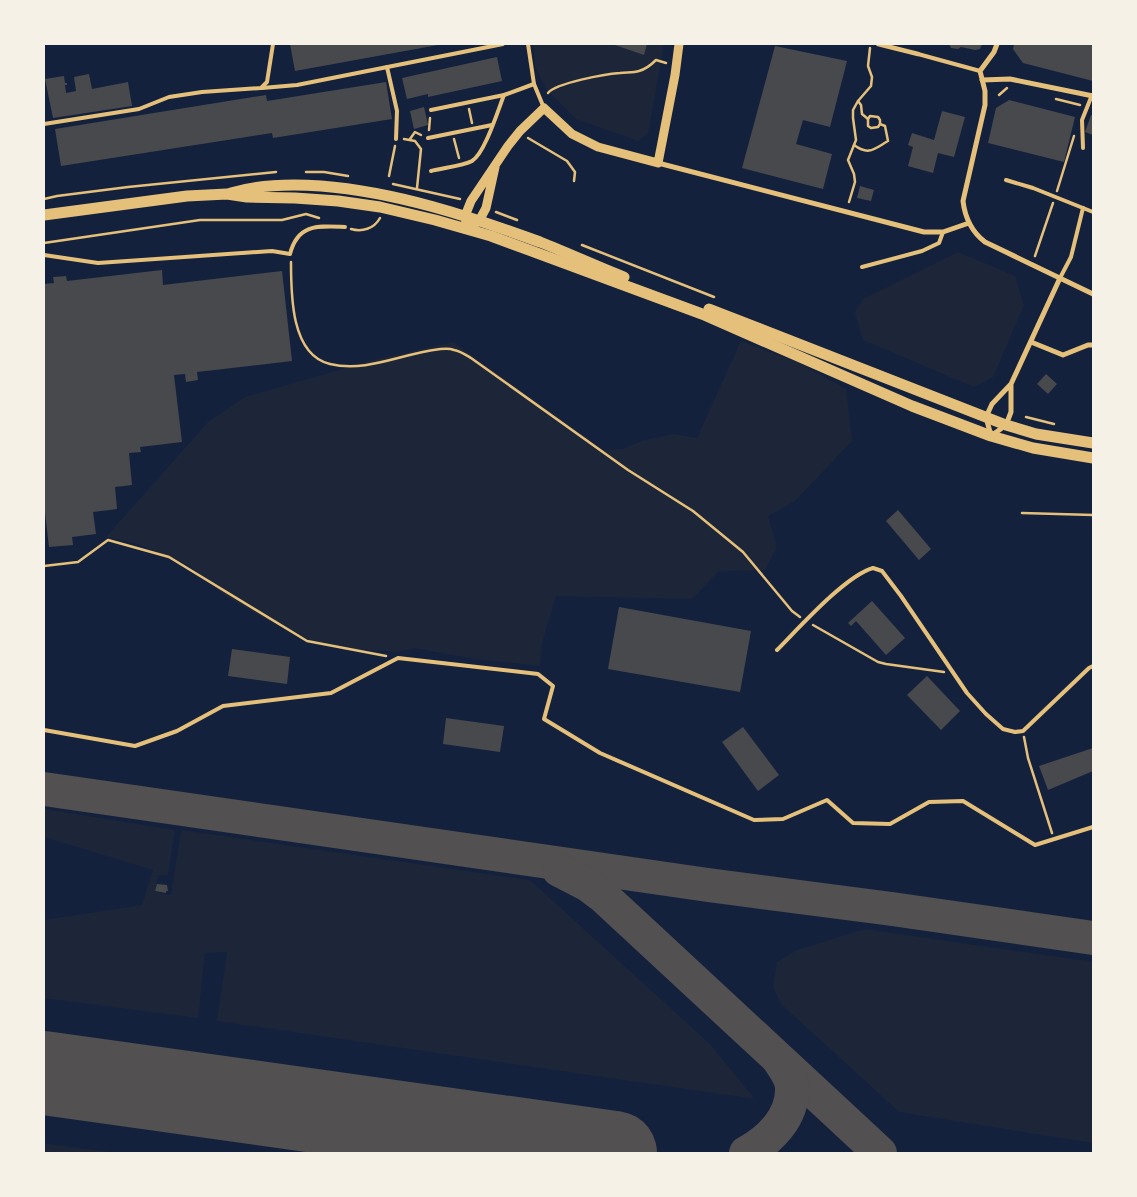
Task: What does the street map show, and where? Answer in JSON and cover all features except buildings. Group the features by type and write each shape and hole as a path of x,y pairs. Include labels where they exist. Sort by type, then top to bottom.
{"main road":[{"path":"226,194 247,188 294,184 339,188 382,194 465,216 541,242 622,276 1006,426 1036,434 1093,443"},
{"path":"44,215 187,196 226,194 248,197 338,201 380,207 491,236 702,314 912,406 991,436 1033,448 1093,458"}],"street":[{"path":"658,163 679,44"},
{"path":"878,44 918,54"},
{"path":"997,44 994,52 980,71 985,91 984,116 964,201 964,210 974,232 985,242 1093,294"},
{"path":"982,80 1010,79 1093,96"},
{"path":"495,167 486,208 479,221 467,229 465,216 472,201 495,167 520,131 544,108 572,134 598,147 924,232 942,232 969,223"},
{"path":"1011,384 1011,412 1006,426 991,436 986,418 992,404 1011,384 1060,278"},
{"path":"1031,342 1063,355 1088,345 1093,345"}],"lane":[{"path":"261,88 266,82 273,44"},
{"path":"44,124 139,108 169,97 202,92 297,86 503,44"},
{"path":"528,44 534,84 544,108"},
{"path":"918,54 980,71"},
{"path":"387,67 397,111 396,139"},
{"path":"431,110 504,95 534,84"},
{"path":"431,171 471,161 479,154 504,95"},
{"path":"1083,148 1082,120 1093,96"},
{"path":"428,138 492,125"},
{"path":"1006,180 1093,212"},
{"path":"1060,278 1071,257 1083,208"},
{"path":"44,255 98,263 272,251 290,254 296,239 304,231 315,227 345,227"},
{"path":"862,267 922,251 939,243 942,232"},
{"path":"777,650 831,597 860,573 873,568 882,571 913,612 967,693 1003,729 1015,732 1023,731 1093,666"},
{"path":"44,730 135,746 177,731 223,706 331,693 398,658 538,674 553,686 544,719 600,753 754,820 783,820 827,800 853,823 890,824 928,802 963,801 1035,844 1093,827"}],"path":[{"path":"849,202 855,182 848,160 854,145 856,132 852,118 858,101 871,86 872,77 868,66 870,44"},
{"path":"548,93 550,90 585,79 644,70 656,60 667,63"},
{"path":"999,95 1008,87"},
{"path":"1053,98 1087,107"},
{"path":"858,101 862,105 862,114 868,119"},
{"path":"410,139 415,132 428,138 431,110"},
{"path":"470,110 473,129"},
{"path":"854,145 862,150 871,151 888,141 884,126 880,124 878,116 870,116 868,119"},
{"path":"868,119 868,126 871,128 878,127 880,124"},
{"path":"1035,256 1075,131 1082,120"},
{"path":"520,131 527,138 567,160 575,172 574,181"},
{"path":"389,176 396,139 410,139 418,143 422,149 417,188"},
{"path":"44,242 200,220 282,220 306,214 322,219"},
{"path":"345,227 355,230 368,229 376,225 381,216"},
{"path":"290,254 295,315 304,344 314,357 328,364 350,368 438,349 455,350 471,358 628,470 693,511 743,552 792,611 806,621 878,662 910,668 953,672"},
{"path":"1022,513 1093,515"},
{"path":"44,566 78,562 108,540 170,556 307,642 398,658"},
{"path":"1023,731 1028,758 1054,839"}],"shaded area":[{"path":"533,44 664,44 648,133 638,141 576,119 546,89 535,66"},
{"path":"958,252 1015,276 1024,305 993,377 974,387 863,340 855,312 863,299"},
{"path":"741,341 797,362 846,389 852,441 795,501 768,516 777,547 765,570 719,571 692,599 556,596 542,643 540,666 474,659 415,648 397,652 340,648 309,640 276,625 224,595 190,566 138,544 106,537 208,422 245,397 370,361 453,342 604,450 623,449 644,440 674,434 697,438"},
{"path":"44,809 175,830 168,875 158,875 155,892 171,895 181,830 530,880 710,1044 755,1099 217,1021 227,952 205,953 198,1018 44,998 44,920 142,905 153,870 44,837"},
{"path":"865,929 1093,962 1093,1143 899,1112 781,1004 773,987 777,962 797,950"},
{"path":"44,1143 48,1144 118,1153 44,1153"}],"taxiway":[{"path":"44,789 708,885 1093,938"},
{"path":"559,870 588,885 604,897 880,1153"},
{"path":"746,1153 771,1134 789,1109 792,1084 779,1060"}],"runway":[{"path":"44,1073 615,1153"}]}
